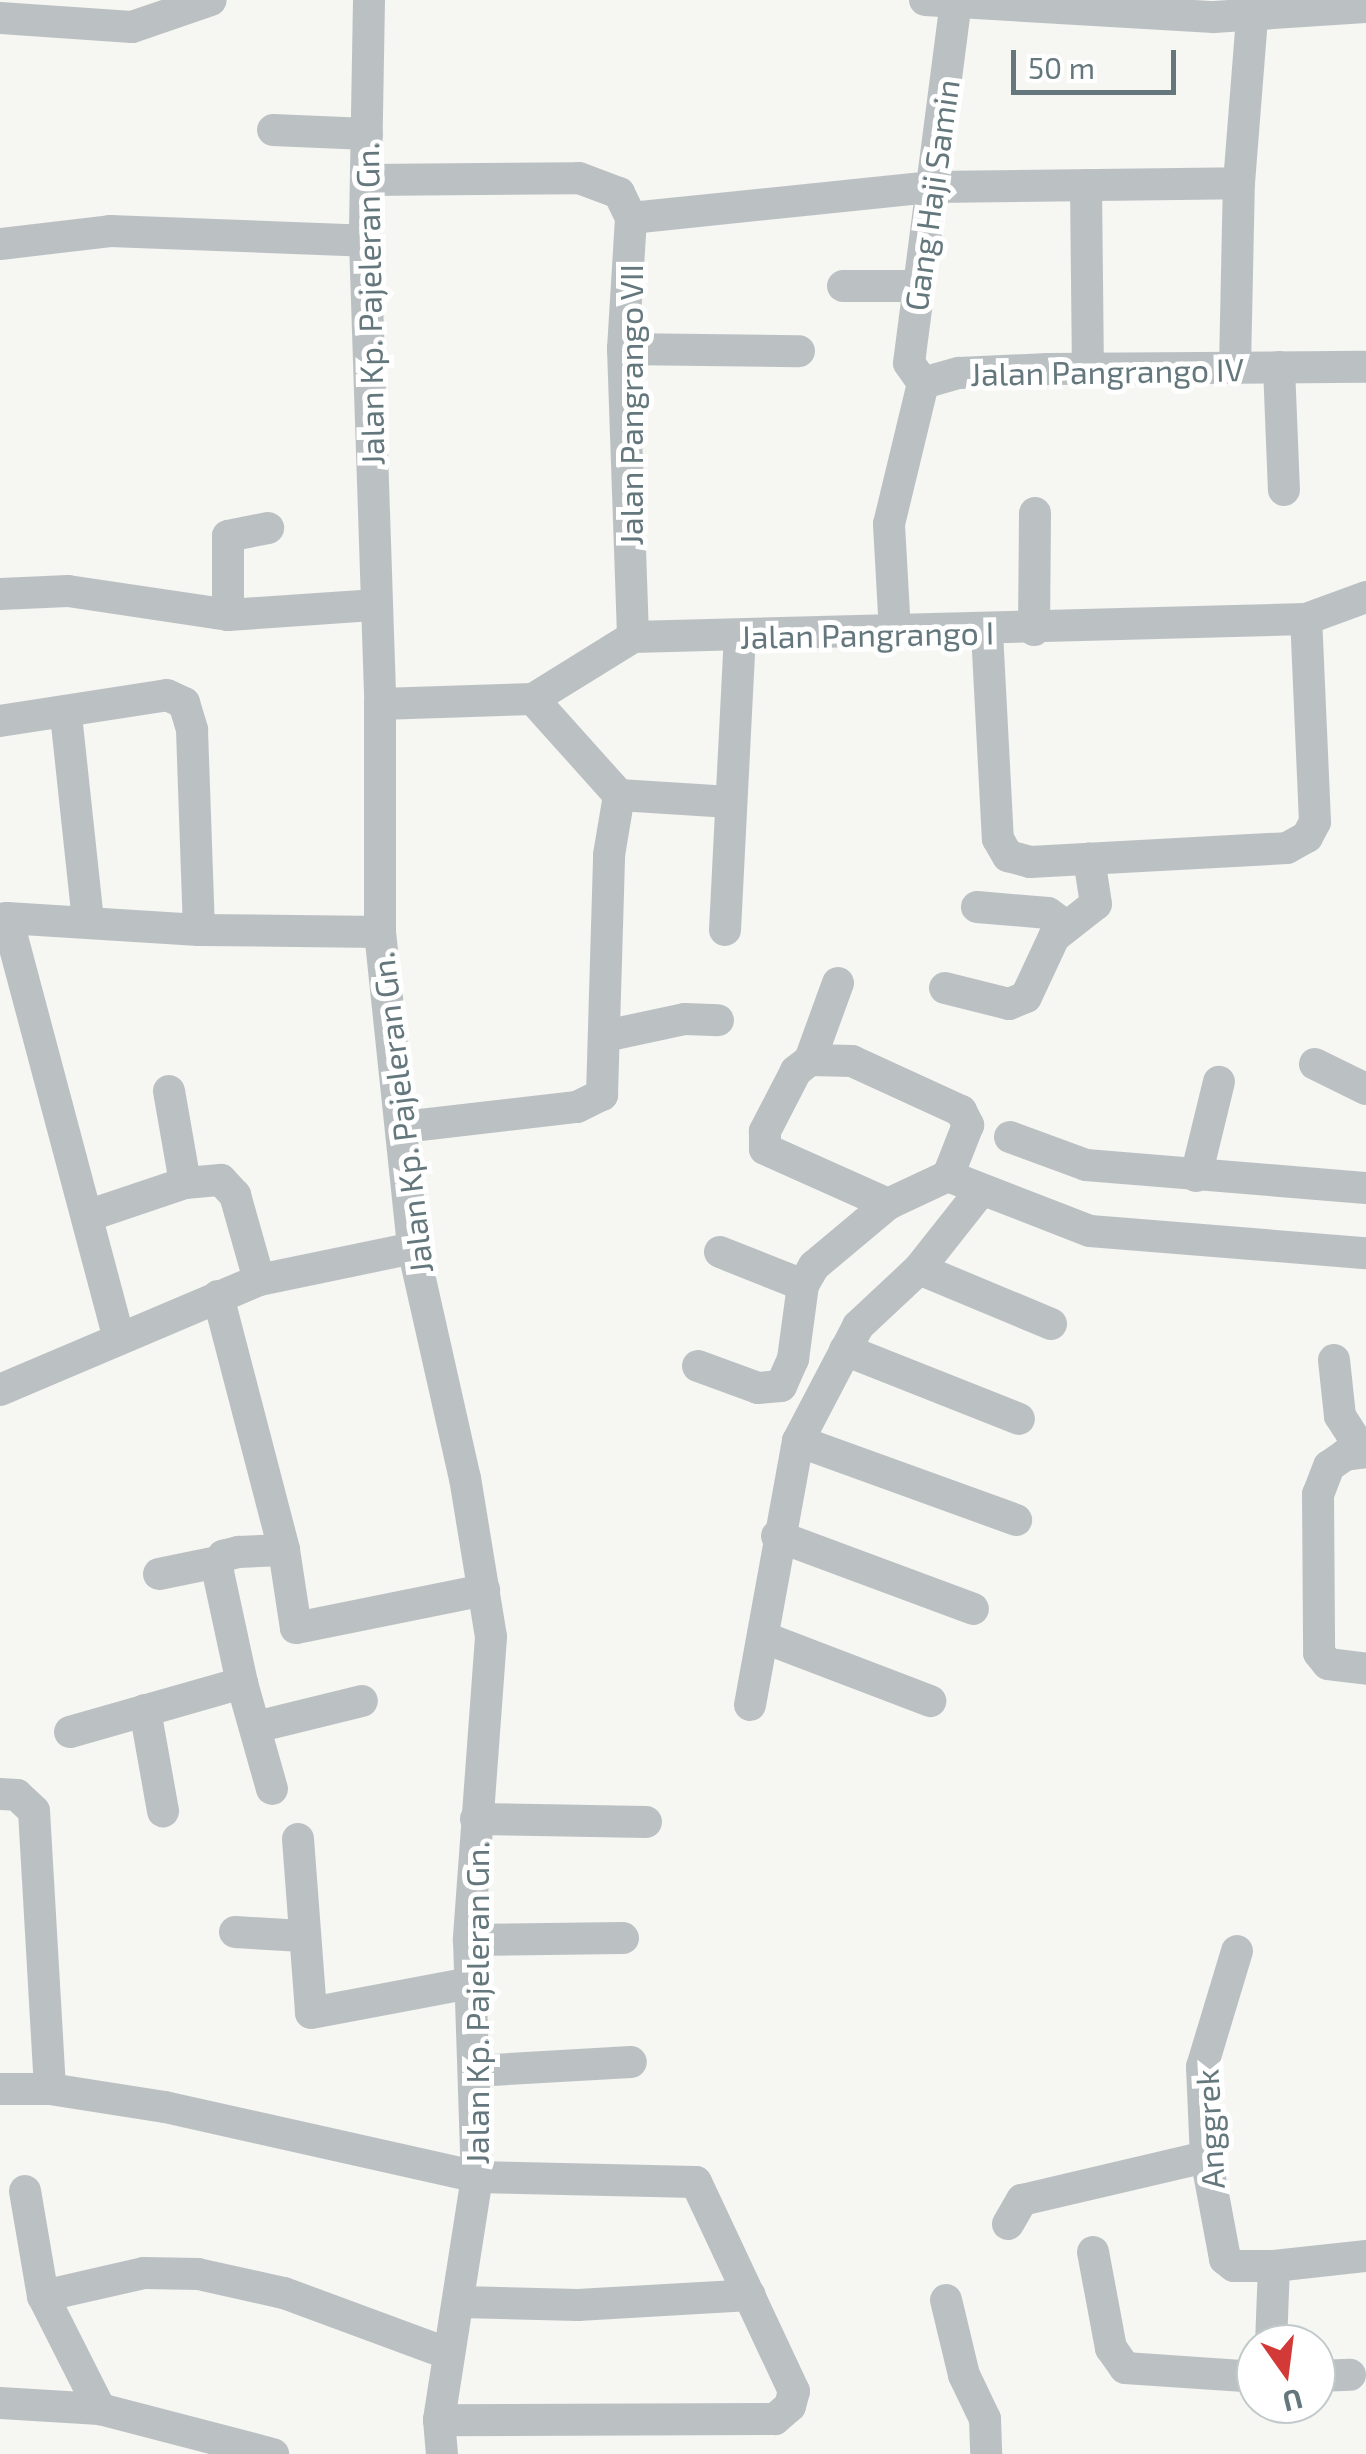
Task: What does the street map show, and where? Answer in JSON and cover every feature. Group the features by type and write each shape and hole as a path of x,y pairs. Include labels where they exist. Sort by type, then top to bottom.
{"street":[{"path":"0,18 129,13 211,0"},
{"name":"Jalan Kp. Pajeleran Gn.","path":"369,0 366,241 373,606 380,704 380,932 413,1248 484,1590 492,1667 476,1819 469,1940 477,2177 439,2420 442,2454"},
{"path":"946,1 1271,11 1366,8"},
{"name":"Gang Haji Samin","path":"923,383 909,363 916,286 932,187 946,1"},
{"path":"1235,368 1239,183 1271,11"},
{"path":"273,130 367,134"},
{"name":"Jalan Pangrango VII","path":"366,180 579,178 619,192 631,218 623,348 633,637"},
{"path":"631,218 932,187 1239,183"},
{"path":"1086,185 1088,369"},
{"path":"0,244 110,231 366,241"},
{"path":"843,286 916,286"},
{"path":"623,348 800,351"},
{"path":"1280,367 1284,490"},
{"name":"Jalan Pangrango IV","path":"896,632 888,524 923,383 959,373 1366,367"},
{"path":"1034,630 1035,512"},
{"path":"228,616 228,536 268,528"},
{"path":"0,594 87,592 228,616 373,606"},
{"name":"Jalan Pangrango I","path":"633,637 988,632 1306,619 1366,597"},
{"path":"988,632 998,839 1008,856 1030,862 1287,848 1306,838 1315,822 1306,619"},
{"path":"380,704 533,699 633,637"},
{"path":"725,930 740,638"},
{"path":"0,722 66,715 167,695 189,710 200,930"},
{"path":"533,699 619,795 730,802"},
{"path":"66,715 88,922"},
{"path":"402,1127 592,1103 602,1096 610,855 619,795"},
{"path":"946,988 1020,1002 1066,926 1096,904 1089,859"},
{"path":"977,907 1048,913 1066,926"},
{"path":"118,1340 4,918 200,930 380,932"},
{"path":"838,983 810,1060 786,1088 764,1131 765,1148 888,1204"},
{"path":"605,1036 685,1019 718,1020"},
{"path":"698,1366 758,1388 781,1386 793,1359 803,1285 836,1244 888,1204 948,1176 968,1125 961,1110 852,1061 810,1060"},
{"path":"1315,1064 1366,1089"},
{"path":"1196,1176 1219,1082"},
{"path":"169,1091 186,1182"},
{"path":"1010,1138 1086,1164 1366,1188"},
{"path":"948,1176 979,1194 1090,1231 1366,1254"},
{"path":"86,1216 186,1182 221,1180 230,1186 258,1280"},
{"path":"750,1705 765,1638 777,1536 798,1441 858,1326 920,1269 979,1194"},
{"path":"1,1383 118,1340 258,1280 413,1248"},
{"path":"720,1252 803,1285"},
{"path":"920,1269 1051,1324"},
{"path":"218,1296 284,1550 299,1630 484,1590"},
{"path":"845,1350 1019,1418"},
{"path":"1334,1360 1340,1416 1365,1452 1329,1466 1318,1494 1319,1653 1328,1664 1366,1669"},
{"path":"798,1441 1016,1520"},
{"path":"777,1536 974,1609"},
{"path":"158,1574 218,1562 247,1550 284,1550"},
{"path":"218,1562 216,1580 272,1789"},
{"path":"765,1638 930,1702"},
{"path":"70,1732 242,1683"},
{"path":"256,1727 362,1701"},
{"path":"145,1710 163,1810"},
{"path":"0,1794 17,1794 34,1811 50,2089"},
{"path":"476,1819 646,1822"},
{"path":"298,1839 305,1999 315,2016 470,1983"},
{"path":"235,1932 302,1936"},
{"path":"469,1940 623,1938"},
{"name":"Anggrek","path":"1236,1951 1202,2067 1206,2157 1226,2259 1234,2266 1274,2266 1366,2256"},
{"path":"475,2071 631,2062"},
{"path":"0,2089 50,2089 164,2107 477,2177 601,2184 696,2182 794,2390 790,2406 775,2419 439,2420"},
{"path":"1008,2224 1022,2200 1206,2157"},
{"path":"25,2191 43,2296 100,2409"},
{"path":"1094,2252 1110,2348 1124,2368 1236,2376"},
{"path":"1271,2324 1274,2266"},
{"path":"43,2296 144,2274 198,2274 284,2293 450,2354"},
{"path":"460,2302 578,2304 750,2295"},
{"path":"946,2300 964,2375 985,2418 986,2454"},
{"path":"1336,2376 1350,2376"},
{"path":"0,2402 100,2409 273,2454"}]}
